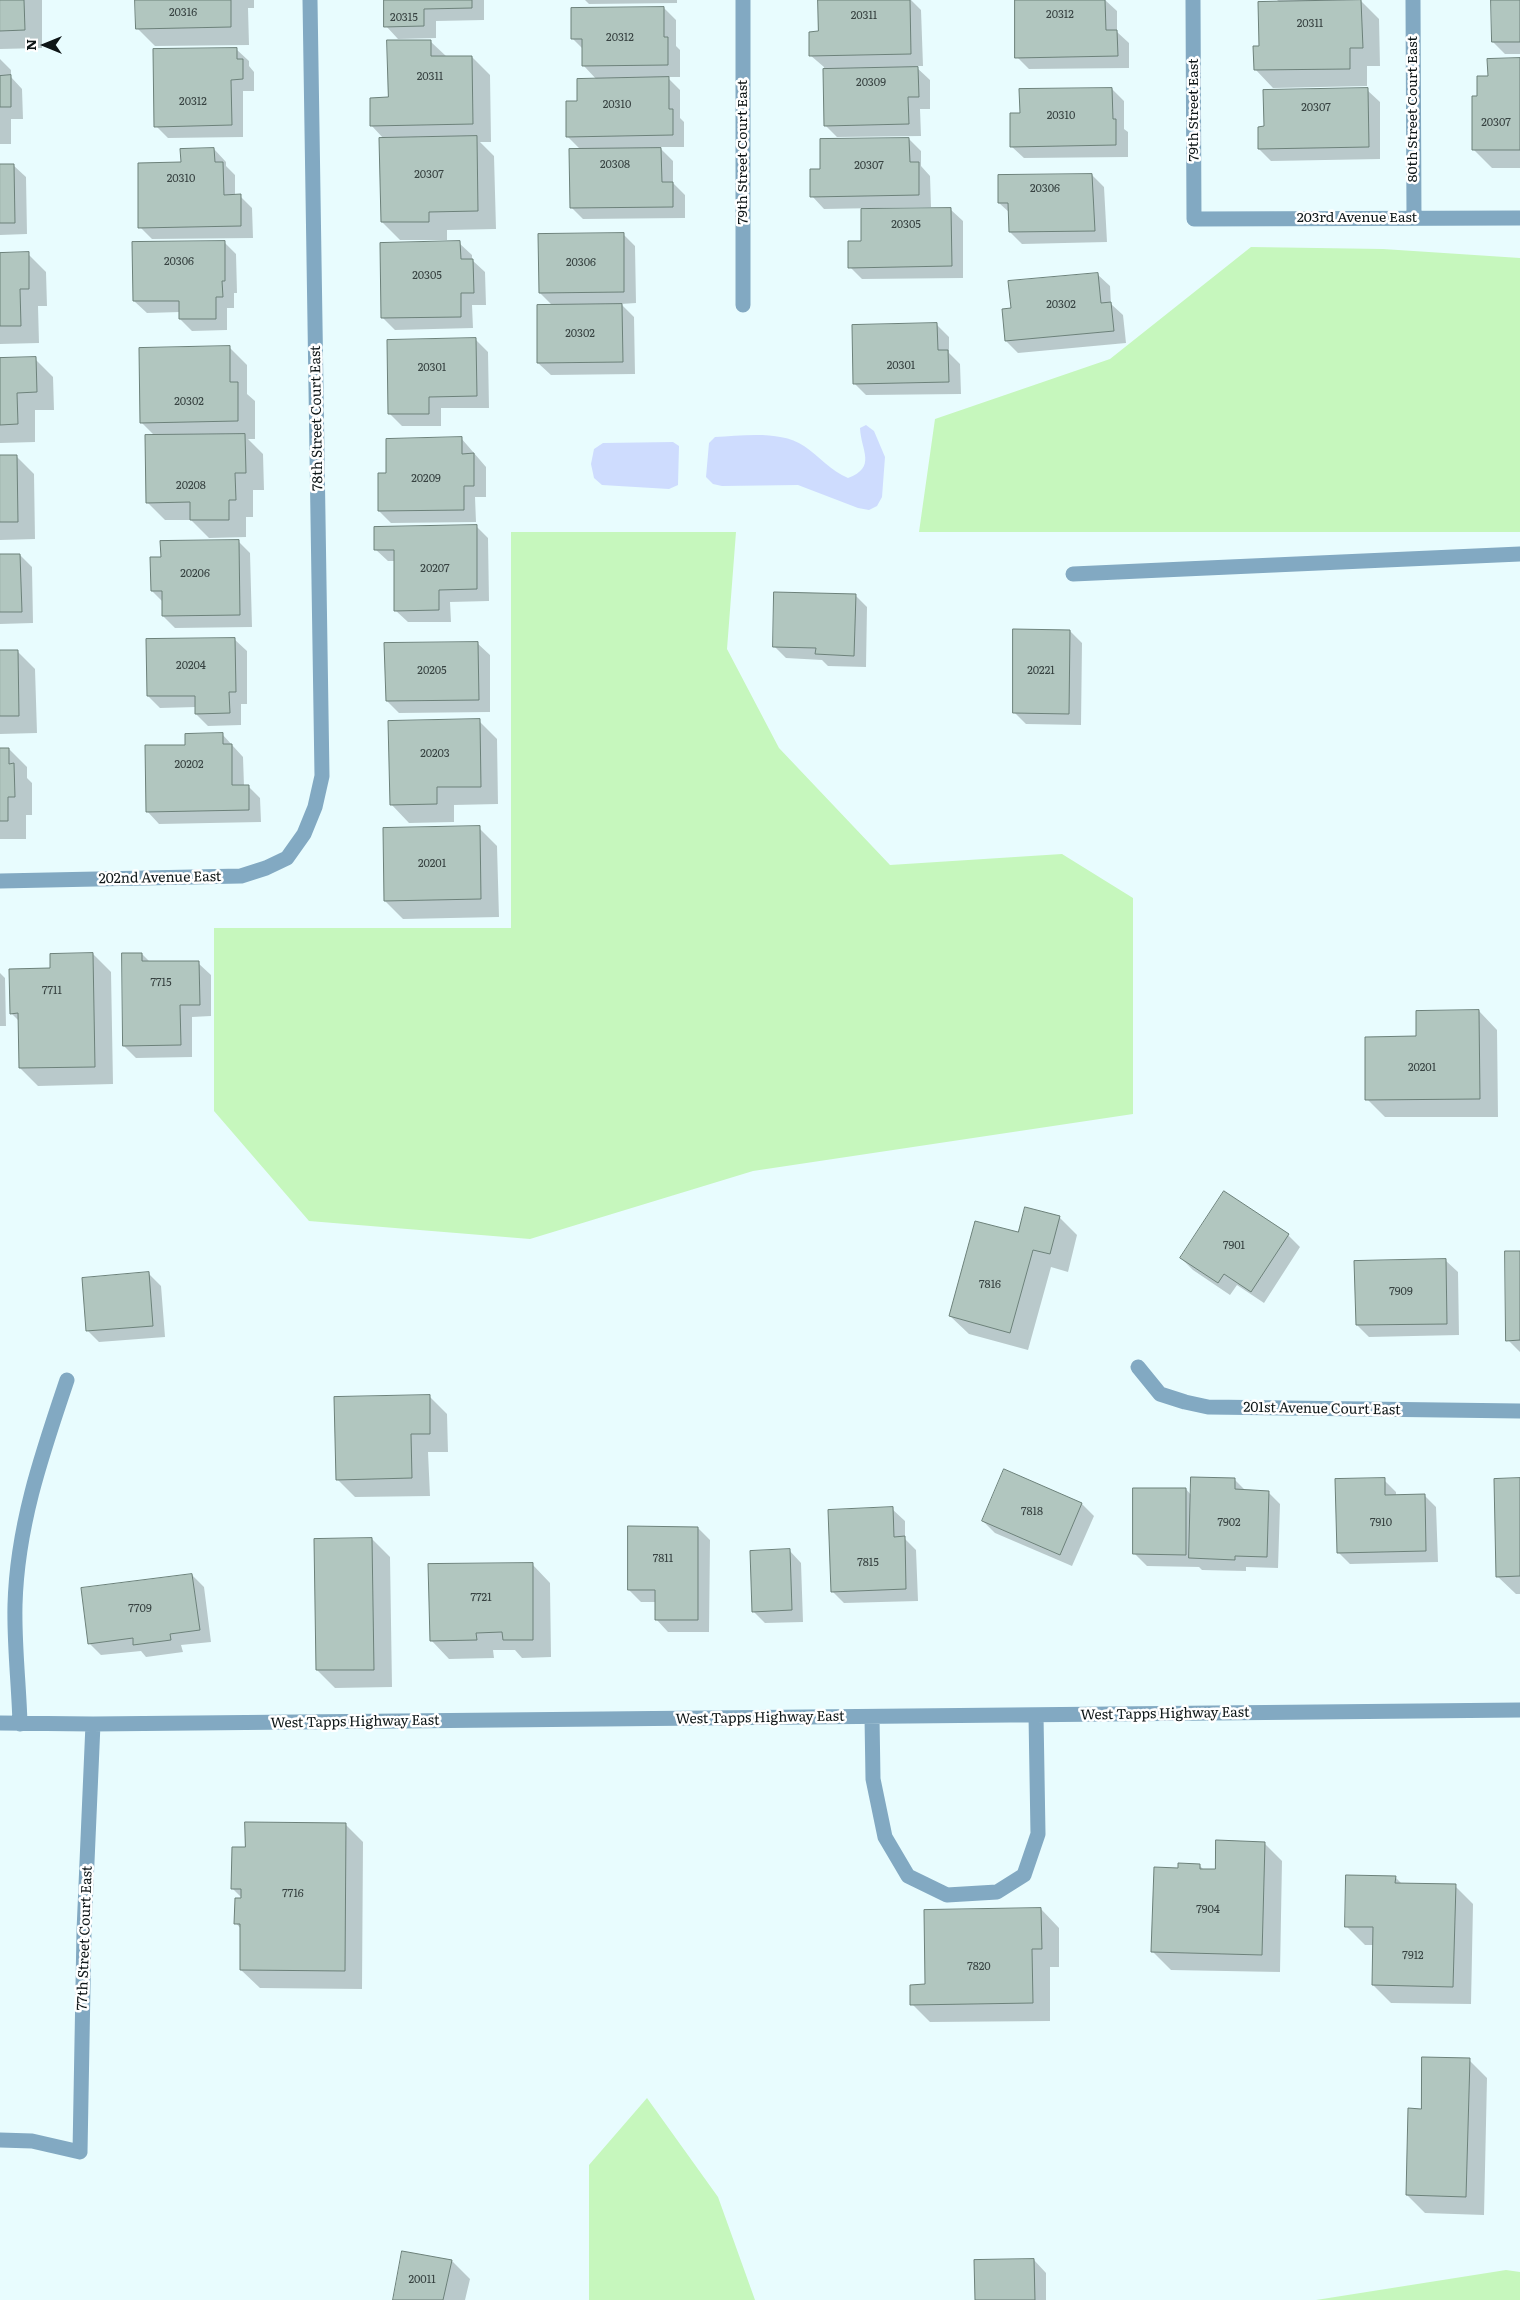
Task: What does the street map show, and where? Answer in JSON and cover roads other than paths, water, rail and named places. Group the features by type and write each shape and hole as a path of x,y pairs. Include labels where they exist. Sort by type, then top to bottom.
{"street":[{"name":"78th Street Court East","path":"304,834 315,807 322,776 310,0"},
{"name":"79th Street Court East","path":"743,0 744,304"},
{"name":"79th Street East","path":"1193,0 1194,219"},
{"name":"80th Street Court East","path":"1413,0 1414,218"},
{"name":"203rd Avenue East","path":"1194,219 1520,218"},
{"path":"1073,574 1520,554"},
{"name":"202nd Avenue East","path":"0,881 241,876 287,858 304,834"},
{"name":"201st Avenue Court East","path":"1138,1367 1160,1394 1208,1407 1520,1411"},
{"path":"20,1724 15,1606 19,1559 29,1498 67,1380"},
{"name":"West Tapps Highway East","path":"0,1723 93,1724 1520,1710"},
{"path":"872,1717 873,1779 885,1837 908,1876 947,1895 997,1892 1024,1875 1038,1834 1036,1715"},
{"name":"77th Street Court East","path":"0,2140 32,2140 80,2152 84,1931 93,1724"}],"water":[{"path":"866,425 874,431 885,457 882,497 877,506 869,510 858,508 798,485 722,486 713,484 706,477 709,443 715,437 761,435 794,441 810,450 848,478 857,474 865,463 860,428"},
{"path":"673,442 679,446 678,485 669,489 602,485 594,478 591,464 594,449 603,443"}]}
